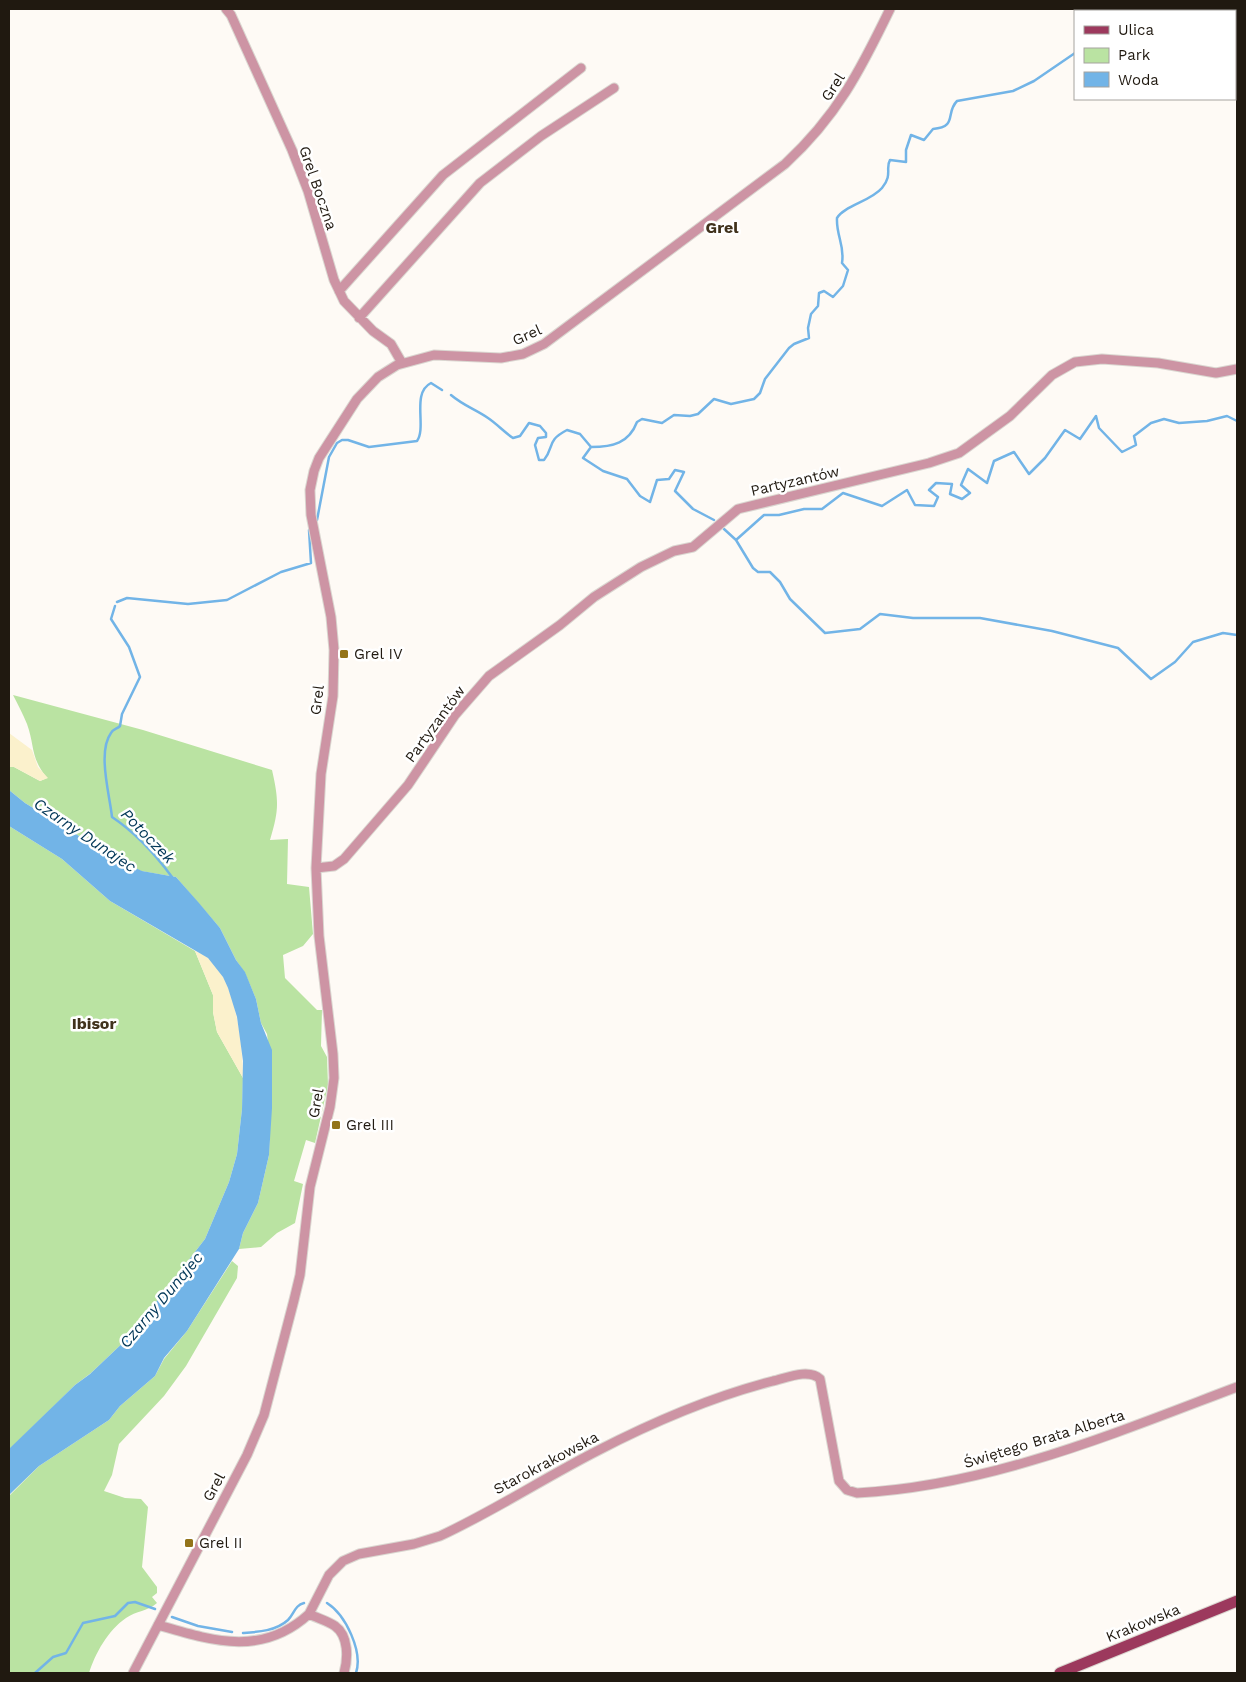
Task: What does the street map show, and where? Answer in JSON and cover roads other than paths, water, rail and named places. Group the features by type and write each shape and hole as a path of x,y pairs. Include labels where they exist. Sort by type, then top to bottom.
{"main road":[{"name":"Krakowska","path":"1060,1673 1237,1601"}],"street":[{"name":"Grel Boczna","path":"226,9 231,16 292,150 308,191 334,280 344,301 359,318 391,344 402,362"},
{"name":"Grel","path":"133,1673 257,1433 269,1398 300,1275 310,1187 330,1108 334,1078 331,1035 318,936 316,868 321,774 332,696 334,650 331,617 311,515 312,480 319,458 358,399 378,377 402,362 434,355 501,358 523,354 544,344 769,176 801,149 841,101 864,62 890,9"},
{"path":"340,292 443,175 581,68"},
{"path":"359,318 480,183 542,136 614,88"},
{"name":"Partyzantów","path":"316,868 334,866 344,859 408,785 455,715 489,676 560,625 594,597 641,567 674,551 693,547 738,509 929,463 959,453 1010,416 1052,375 1075,362 1102,359 1158,363 1216,373 1237,369"},
{"name":"Starokrakowska","path":"158,1625 233,1642 254,1642 286,1632 309,1614 329,1575 336,1566 351,1557 414,1544 440,1536 598,1450 709,1400 804,1374 817,1376 822,1382"},
{"name":"Świętego Brata Alberta","path":"822,1382 839,1481 847,1490 858,1493 931,1485 1032,1460 1237,1386"},
{"path":"309,1614 336,1627 346,1645 348,1661 344,1673"}],"water":[{"name":"Czarny Dunajec","path":"9,790 25,803 120,861 142,871 176,877 220,928 236,960 245,972 256,999 261,1023 272,1050 272,1108 269,1155 258,1203 243,1233 239,1249 187,1331 164,1358 155,1376 120,1406 109,1420 39,1466 9,1495 9,1449 75,1385 90,1374 129,1337 205,1239 229,1182 237,1154 242,1109 243,1061 237,1017 228,988 223,977 208,958 110,901 62,859 9,826"}],"waterway":[{"name":"Potoczek","path":"591,447 613,445 625,439 630,435 637,422 642,419 662,423 674,415 690,416 698,414 714,399 731,404 754,399 760,393 765,379 789,348 809,338 808,328 811,314 818,306 819,293 824,291 833,297 843,286 848,270 842,263 843,257 837,218 845,210 877,193 882,188 888,176 890,160 906,162 906,150 911,135 924,140 933,129 946,125 957,101 1013,91 1034,81 1074,54"},
{"name":"Potoczek","path":"317,520 329,457 337,443 342,440 348,440 369,447 417,441 421,427 420,402 422,394 431,383 442,390"},
{"name":"Potoczek","path":"451,395 488,418 513,438 520,436 529,423 540,426 546,433 546,437 538,438 535,445 539,460 544,460 556,437 567,430 580,434 591,447"},
{"path":"736,540 764,515 779,515 804,509 822,509 843,493 882,506 907,490 915,505 934,506 938,497 929,490 936,483 952,484 950,494 962,499 970,493 961,485 968,469 987,483 994,461 1014,452 1029,474 1045,458 1065,430 1080,439 1096,416 1099,428 1122,452 1136,445 1134,436 1151,423 1164,419 1179,423 1207,421 1227,416 1237,421"},
{"path":"591,447 583,458 603,471 627,479 640,496 650,502 657,480 669,479 675,470 684,472 675,491 693,509 714,520"},
{"path":"724,529 736,540 753,568 758,572 770,572 780,582 790,599 825,633 860,629 880,614 913,618 980,618 1052,631 1118,648 1151,679 1175,662 1193,642 1223,633 1237,635"},
{"name":"Potoczek","path":"117,602 127,598 188,604 227,600 281,572 311,563 309,530"},
{"name":"Potoczek","path":"115,606 111,619 129,647 140,677 122,714 120,726 112,732 107,741 105,774 112,817 145,844 172,877"},
{"path":"35,1673 53,1657 66,1653 83,1623 115,1616 128,1603 135,1602 155,1609"},
{"path":"243,1633 278,1627 288,1620 297,1608 304,1603"},
{"path":"327,1603 341,1616 351,1635 357,1655 356,1673"},
{"path":"172,1617 198,1626 232,1632"}],"place":[{"name":"Grel IV","path":"344,654"},
{"name":"Grel III","path":"336,1125"},
{"name":"Grel II","path":"189,1543"}],"district":[{"name":"Grel","path":"722,227"},
{"name":"Ibisor","path":"94,1023"}]}
